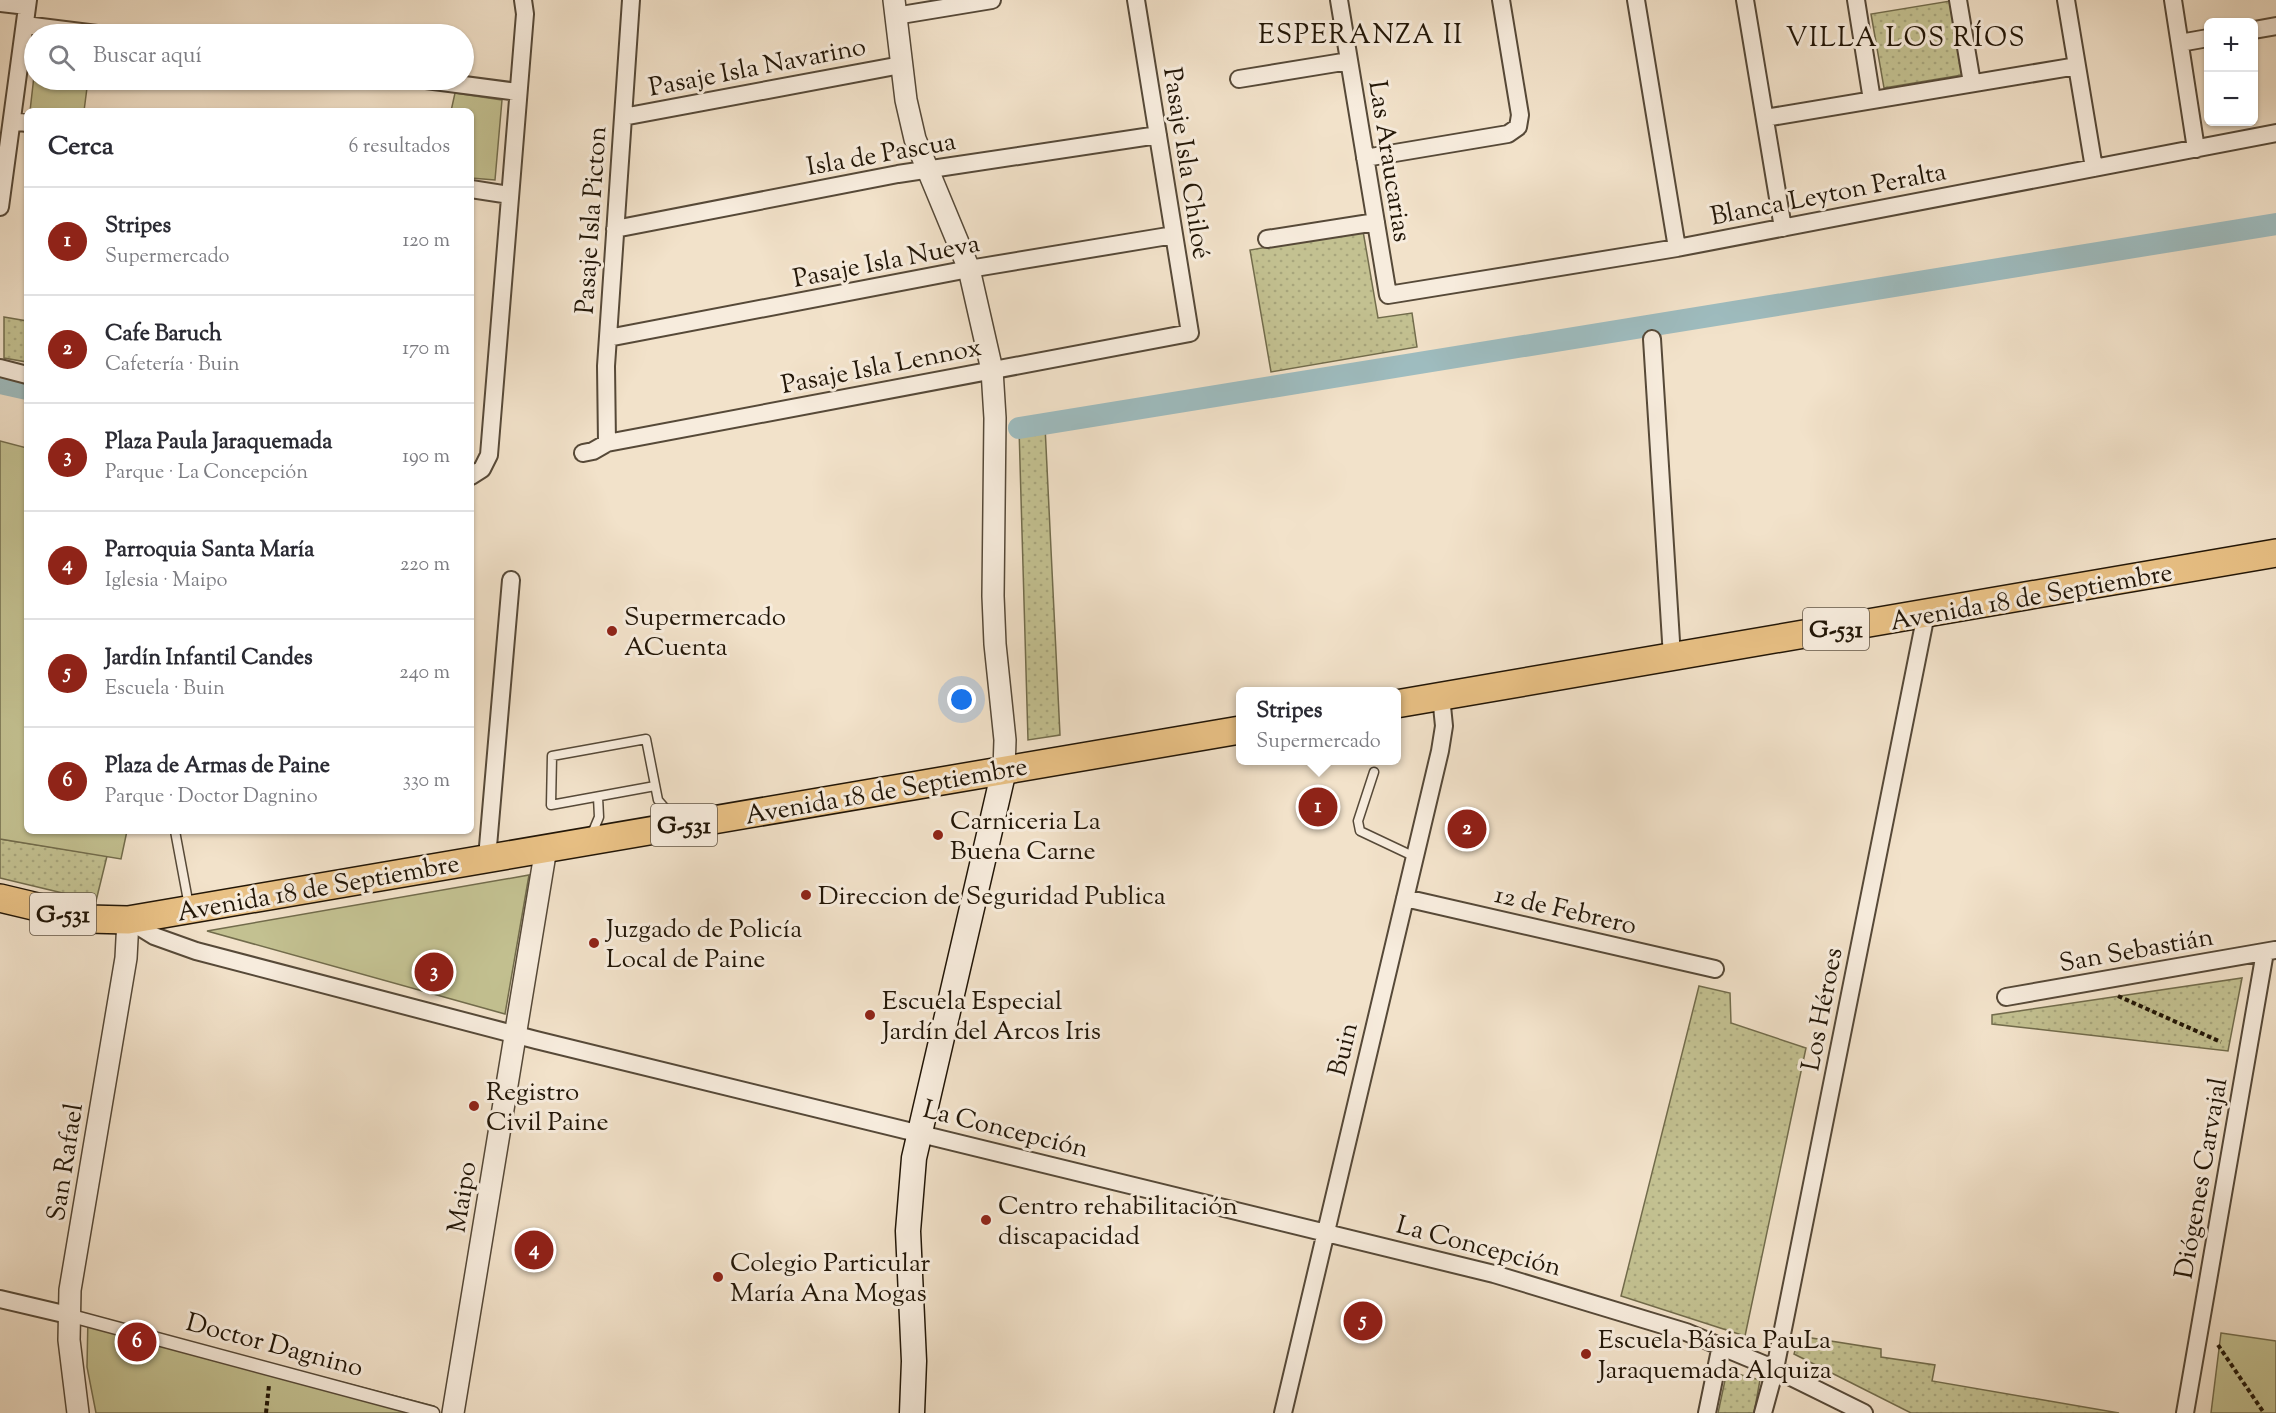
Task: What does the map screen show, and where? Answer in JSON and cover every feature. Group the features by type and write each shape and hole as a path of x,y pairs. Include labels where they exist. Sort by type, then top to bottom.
{"main road":[{"name":"Avenida 18 de Septiembre","path":"1401,703 2276,553"},
{"name":"Avenida 18 de Septiembre","path":"0,898 88,919 128,920 1236,731"},
{"path":"912,1413 914,1361 908,1210 919,1133 1004,770"}],"street":[{"path":"474,474 482,469 489,455 525,14 523,0"},
{"name":"Pasaje Isla Picton","path":"607,443 605,394 608,338 631,0"},
{"path":"992,0 895,8 910,120 926,170 969,269 992,370 995,426 994,608 1005,740 1004,770"},
{"name":"Pasaje Isla Chiloé","path":"1136,0 1191,333"},
{"name":"Las Araucarias","path":"1339,0 1388,295"},
{"path":"1365,158 1508,134 1518,127 1520,115 1501,0"},
{"path":"1636,0 1677,248"},
{"path":"1745,0 1783,228"},
{"path":"1856,0 1872,100"},
{"path":"1958,0 1972,83"},
{"path":"2066,0 2094,168"},
{"path":"2173,0 2196,148"},
{"path":"0,3 28,3 25,24"},
{"path":"2258,29 2276,26"},
{"path":"0,205 24,32"},
{"path":"2180,43 2204,39"},
{"path":"1239,79 1349,62"},
{"name":"Pasaje Isla Navarino","path":"623,117 901,65"},
{"path":"1765,118 2077,66"},
{"path":"474,86 518,92"},
{"name":"Blanca Leyton Peralta","path":"1388,295 1677,248 2276,133"},
{"name":"Isla de Pascua","path":"615,229 926,170 1158,135"},
{"path":"474,189 510,195"},
{"path":"1267,239 1376,222"},
{"name":"Pasaje Isla Nueva","path":"608,338 969,269 1174,235"},
{"name":"Pasaje Isla Lennox","path":"583,453 593,452 607,443 1191,333"},
{"path":"1652,339 1672,657"},
{"path":"0,368 24,374"},
{"path":"487,858 511,580"},
{"name":"Los Héroes","path":"1763,1413 1775,1369 1926,614"},
{"name":"Buin","path":"1283,1413 1324,1231 1442,745 1444,726 1441,696"},
{"name":"Maipo","path":"453,1413 546,848"},
{"name":"12 de Febrero","path":"1405,898 1715,969"},
{"name":"La Concepción","path":"128,920 175,946 515,1034 1324,1231 1570,1295 1721,1345 1864,1413"},
{"name":"San Rafael","path":"78,1413 70,1364 68,1315 72,1279 126,958 128,920"},
{"name":"San Sebastián","path":"2006,997 2270,951"},
{"name":"Diógenes Carvajal","path":"2186,1413 2270,951"},
{"name":"Doctor Dagnino","path":"0,1299 68,1315 433,1413"},
{"path":"1707,1413 1721,1345"}],"lane":[{"path":"655,786 551,805 552,756 646,739 655,786 662,807 682,825"},
{"path":"1374,772 1359,820 1360,831 1415,857"},
{"path":"588,841 599,817 598,796"},
{"path":"176,834 190,909"}],"path":[{"path":"2113,994 2221,1042"},
{"path":"2218,1345 2264,1413"},
{"path":"266,1413 271,1370"}],"shaded area":[{"path":"1950,1 1962,75 1884,88 1871,14"},
{"path":"32,90 87,90 84,108 30,108"},
{"path":"455,93 502,100 495,180 474,178 474,108 452,108"},
{"path":"1363,231 1378,318 1412,313 1417,347 1271,372 1250,250"},
{"path":"4,317 24,320 24,361 4,358"},
{"path":"1045,426 1060,735 1028,740 1019,428"},
{"path":"0,441 24,447 24,834 126,834 121,859 0,839"},
{"path":"0,839 107,856 96,901 0,878"},
{"path":"529,875 505,1014 207,931"},
{"path":"2242,978 2228,1051 1992,1024 1992,1015"},
{"path":"1699,986 1730,993 1731,1023 1806,1048 1745,1336 1621,1296"},
{"path":"88,1316 434,1406 433,1413 96,1413 87,1367"},
{"path":"2221,1333 2276,1341 2276,1413 2211,1413"},
{"path":"1799,1336 1881,1349 1881,1357 1935,1365 1932,1381 2119,1413 1911,1413 1794,1354"},
{"path":"1727,1371 1760,1380 1754,1413 1718,1413"}],"waterway":[{"path":"1019,428 2276,224"},
{"path":"0,383 24,388"}],"place":[{"name":"Supermercado ACuenta","path":"612,631"},
{"name":"Stripes","path":"1318,807"},
{"name":"Cafe Baruch","path":"1467,829"},
{"name":"Carniceria La Buena Carne","path":"938,835"},
{"name":"Direccion de Seguridad Publica","path":"806,895"},
{"name":"Juzgado de Policía Local de Paine","path":"594,943"},
{"name":"Plaza Paula Jaraquemada","path":"434,972"},
{"name":"Escuela Especial Jardín del Arcos Iris","path":"870,1015"},
{"name":"Registro Civil Paine","path":"474,1106"},
{"name":"Centro rehabilitación discapacidad","path":"986,1220"},
{"name":"Parroquia Santa María","path":"534,1250"},
{"name":"Colegio Particular María Ana Mogas","path":"718,1277"},
{"name":"Jardín Infantil Candes","path":"1363,1321"},
{"name":"Plaza de Armas de Paine","path":"137,1342"},
{"name":"Escuela Básica PauLa Jaraquemada Alquiza","path":"1586,1354"}],"district":[{"name":"ESPERANZA II","path":"1361,34"},
{"name":"VILLA LOS RÍOS","path":"1906,37"}]}
